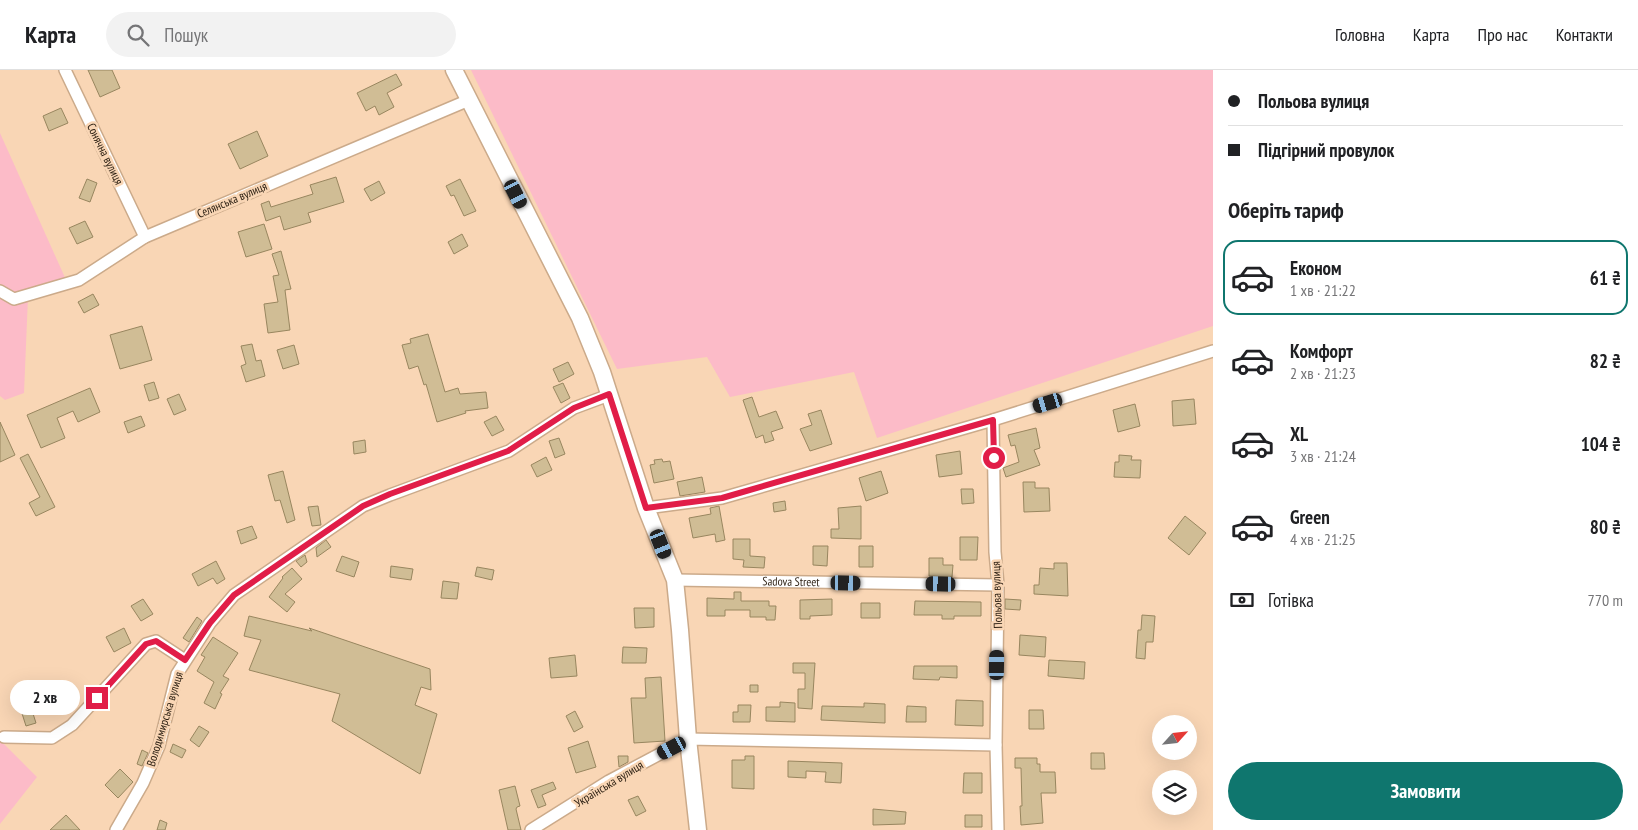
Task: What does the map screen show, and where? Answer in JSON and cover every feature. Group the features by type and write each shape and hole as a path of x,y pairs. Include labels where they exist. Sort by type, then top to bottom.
{"street":[{"name":"Сонячна вулиця","path":"65,70 145,237"},
{"path":"454,70 580,318 602,372 646,508 675,580 688,739 698,830"},
{"name":"Селянська вулиця","path":"0,291 14,299 79,280 145,237 469,100"},
{"path":"646,508 722,498 993,420 1213,351"},
{"name":"Володимирська вулиця","path":"117,830 143,783 159,746 176,674 210,623 234,595 363,506 390,494 508,451 574,408 609,394"},
{"name":"Польова вулиця","path":"993,420 995,552 998,585 996,745 998,830"},
{"name":"Sadova Street","path":"675,580 998,585"},
{"path":"4,737 52,738 72,725 146,644 156,641 185,660"},
{"path":"688,739 996,745"},
{"name":"Українська вулиця","path":"531,830 609,781 688,739"}],"shaded area":[{"path":"471,70 1213,70 1213,326 877,438 854,372 730,397 707,357 617,369"},
{"path":"0,133 67,282 28,297 24,393 5,400 0,396"},
{"path":"0,740 37,777 0,824"}],"building":[{"path":"88,70 112,70 120,88 100,97"},
{"path":"396,74 402,85 387,93 394,107 379,115 375,106 366,111 357,93"},
{"path":"61,108 68,123 49,131 43,116"},
{"path":"257,131 268,156 240,169 228,144"},
{"path":"336,177 344,202 308,213 311,222 284,230 280,216 266,221 261,204 269,201 271,207 313,194 310,185"},
{"path":"87,179 97,183 90,202 79,198"},
{"path":"460,179 476,211 464,216 454,195 451,196 446,186"},
{"path":"379,181 385,193 371,201 364,189"},
{"path":"85,221 93,237 77,244 69,228"},
{"path":"264,224 272,249 246,257 238,232"},
{"path":"462,234 468,246 454,254 448,242"},
{"path":"281,251 291,289 285,290 290,330 268,333 264,304 278,302 273,276 279,275 272,254"},
{"path":"93,294 99,305 84,313 78,302"},
{"path":"142,326 152,360 120,369 110,335"},
{"path":"428,334 445,392 458,388 460,394 486,392 488,408 465,411 466,413 437,422 426,384 424,385 418,366 409,369 402,345 411,343 410,339"},
{"path":"252,344 256,361 261,360 265,376 246,382 241,366 246,364 241,346"},
{"path":"294,345 299,364 283,369 277,350"},
{"path":"568,362 574,374 559,382 553,369"},
{"path":"154,382 159,398 149,401 144,385"},
{"path":"563,383 570,398 561,403 553,387"},
{"path":"90,388 100,412 78,422 73,411 57,418 65,438 41,448 27,415"},
{"path":"179,394 186,410 174,415 167,399"},
{"path":"752,397 759,417 776,411 783,428 771,432 774,440 765,443 763,435 756,438 743,400"},
{"path":"1194,399 1196,424 1173,426 1172,401"},
{"path":"1135,404 1140,426 1118,432 1113,410"},
{"path":"821,410 832,444 810,451 800,429 812,425 808,414"},
{"path":"141,416 145,426 128,433 124,422"},
{"path":"496,416 504,430 492,436 484,422"},
{"path":"0,422 15,455 0,462"},
{"path":"1036,428 1040,448 1034,450 1040,465 1006,477 1003,468 1019,462 1015,445 1011,446 1008,435"},
{"path":"559,438 565,454 555,458 549,441"},
{"path":"365,440 366,452 354,454 353,442"},
{"path":"960,451 962,474 939,477 936,455"},
{"path":"28,454 55,507 36,516 29,503 40,497 20,458"},
{"path":"1119,455 1132,456 1131,460 1141,460 1140,478 1114,477 1115,462 1119,462"},
{"path":"546,457 552,470 537,477 531,465"},
{"path":"662,459 663,462 670,461 674,479 654,483 650,465 655,464 654,460"},
{"path":"283,471 295,520 287,523 280,500 275,501 268,475"},
{"path":"881,471 888,493 866,501 859,478"},
{"path":"702,477 705,492 680,496 677,482"},
{"path":"1023,482 1035,482 1035,488 1049,488 1050,511 1024,512"},
{"path":"961,489 973,489 974,503 962,504"},
{"path":"785,501 786,510 774,512 773,503"},
{"path":"318,506 321,525 312,526 308,507"},
{"path":"719,506 725,540 716,542 715,534 693,538 689,518 711,514 710,508"},
{"path":"861,506 861,539 831,538 831,529 839,529 838,508"},
{"path":"1185,516 1206,533 1189,555 1168,538"},
{"path":"252,526 257,538 241,544 237,531"},
{"path":"960,537 978,537 977,560 960,560"},
{"path":"733,539 750,539 750,556 765,557 764,568 743,567 744,560 733,559"},
{"path":"326,540 331,547 317,557 316,548"},
{"path":"813,546 828,546 827,566 813,565"},
{"path":"859,546 873,546 873,567 859,567"},
{"path":"305,555 307,562 301,567 296,561"},
{"path":"342,556 359,562 354,577 336,571"},
{"path":"929,558 943,558 943,565 953,565 952,577 929,576"},
{"path":"216,561 225,579 217,584 213,578 198,586 192,574"},
{"path":"1054,563 1067,563 1068,596 1034,594 1034,585 1039,585 1040,568 1054,569"},
{"path":"391,566 413,569 411,580 390,577"},
{"path":"477,567 494,570 492,580 475,576"},
{"path":"292,568 302,579 285,594 295,602 287,612 269,597 282,577"},
{"path":"443,581 459,583 457,599 441,598"},
{"path":"734,592 741,592 741,601 769,601 769,606 776,606 775,620 766,620 766,617 750,617 750,610 725,610 725,616 707,616 707,598 734,599"},
{"path":"143,599 153,614 141,621 131,606"},
{"path":"832,599 832,615 810,616 810,619 800,619 800,600"},
{"path":"1005,599 1021,600 1020,610 1005,609"},
{"path":"915,601 981,602 981,616 954,616 954,619 942,619 942,615 914,615"},
{"path":"861,603 880,603 880,618 861,618"},
{"path":"634,608 654,608 654,627 635,628"},
{"path":"1142,615 1155,616 1153,642 1146,642 1145,659 1136,658 1138,630 1141,630"},
{"path":"249,616 312,631 309,628 430,669 431,690 421,687 415,705 437,714 420,774 332,721 340,694 249,670 261,640 244,636"},
{"path":"197,617 202,621 189,642 183,638"},
{"path":"124,628 131,643 114,652 106,637"},
{"path":"1020,635 1046,637 1045,657 1019,655"},
{"path":"213,637 238,653 223,676 229,679 220,693 222,694 215,709 204,703 214,682 197,671 205,657 201,655"},
{"path":"623,647 647,648 646,663 622,663"},
{"path":"575,655 577,676 551,678 549,658"},
{"path":"1049,660 1085,662 1084,679 1048,676"},
{"path":"793,663 815,663 812,709 798,708 798,689 805,689 805,673 793,673"},
{"path":"914,666 957,666 957,678 940,677 939,680 913,679"},
{"path":"661,677 665,741 634,743 631,698 646,698 645,678"},
{"path":"55,683 58,690 49,694 46,687"},
{"path":"750,685 758,685 758,692 750,692"},
{"path":"67,694 74,707 65,713 57,700"},
{"path":"956,700 983,701 983,726 955,725"},
{"path":"29,701 36,723 26,726 19,704"},
{"path":"780,702 795,703 795,722 766,721 766,707 780,707"},
{"path":"864,703 885,704 885,723 821,720 822,706 864,707"},
{"path":"738,705 751,705 750,722 733,722 733,712 738,712"},
{"path":"907,706 926,707 926,722 906,722"},
{"path":"1029,710 1043,710 1044,729 1029,729"},
{"path":"575,711 583,727 574,732 566,716"},
{"path":"199,726 209,732 199,747 190,740"},
{"path":"588,741 596,767 576,773 568,748"},
{"path":"173,744 186,750 182,758 170,752"},
{"path":"142,750 148,753 142,766 137,764"},
{"path":"1091,753 1104,753 1105,769 1091,769"},
{"path":"618,756 628,756 628,762 619,767"},
{"path":"745,756 754,756 754,789 732,788 732,760 745,760"},
{"path":"1015,758 1037,758 1037,764 1040,764 1040,772 1055,772 1056,793 1041,793 1043,823 1021,825 1021,768 1015,768"},
{"path":"788,761 842,763 841,783 825,782 826,772 806,771 806,778 788,777"},
{"path":"120,769 133,782 118,798 105,785"},
{"path":"964,773 982,773 982,793 963,793"},
{"path":"553,782 556,789 542,795 546,805 538,808 531,790"},
{"path":"515,786 520,806 516,809 521,830 508,830 499,790"},
{"path":"638,796 646,811 636,816 628,800"},
{"path":"873,809 906,812 905,824 873,825"},
{"path":"66,815 80,830 50,830"},
{"path":"965,815 982,815 982,827 965,827"},
{"path":"160,820 167,823 165,830 157,830"}],"route":[{"path":"97,698 146,644 156,641 185,660 210,623 234,595 363,506 390,494 508,451 574,408 609,394 646,508 722,498 993,420 994,458"}]}
